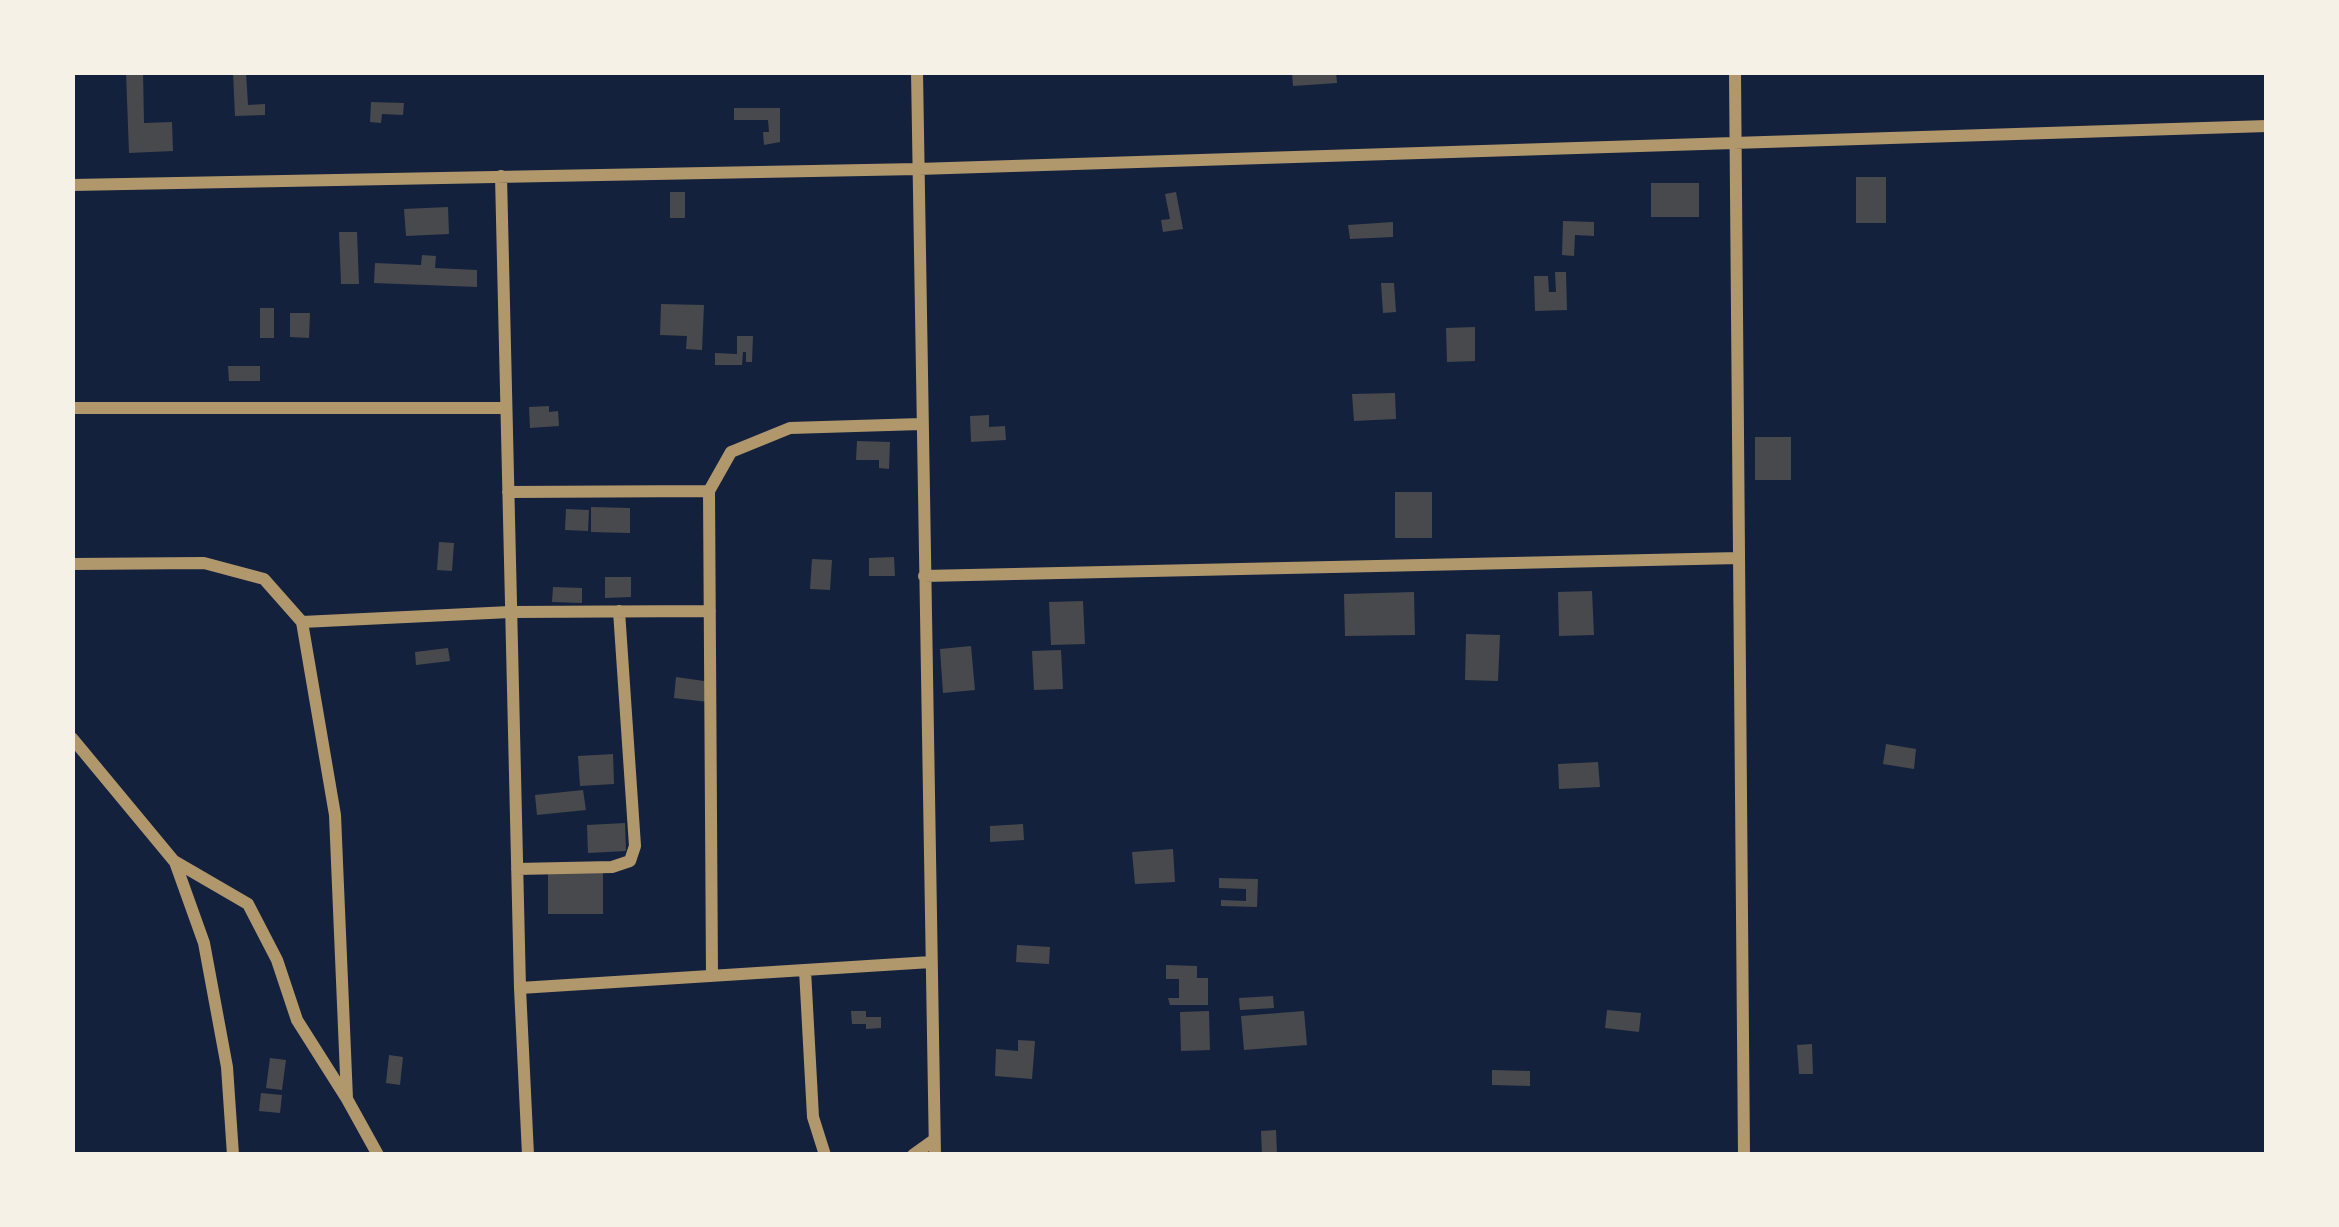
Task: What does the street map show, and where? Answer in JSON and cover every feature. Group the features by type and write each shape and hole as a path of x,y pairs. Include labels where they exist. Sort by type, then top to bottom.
{"street":[{"path":"913,1155 934,1148 917,72"},
{"path":"1735,72 1744,1155"},
{"path":"72,185 918,169 2267,126"},
{"path":"501,176 520,988 529,1155"},
{"path":"72,409 506,407"},
{"path":"712,976 709,491 730,452 790,428 921,424"},
{"path":"508,492 709,491"},
{"path":"924,576 1739,558"},
{"path":"72,563 204,563 264,579 302,622 335,815 347,1099"},
{"path":"517,869 612,867 630,861 635,846 619,611"},
{"path":"302,622 510,612 710,611"},
{"path":"72,738 174,861 248,904 277,960 297,1020 378,1155"},
{"path":"174,861 203,943 227,1067 233,1155"},
{"path":"520,988 931,962"},
{"path":"805,970 813,1118 825,1155"}],"building":[{"path":"126,72 143,72 144,123 172,122 173,151 129,153"},
{"path":"246,72 248,105 265,104 265,115 235,116 233,73"},
{"path":"1292,72 1336,72 1337,83 1293,86"},
{"path":"371,102 404,103 403,115 382,114 381,123 370,122"},
{"path":"734,108 780,108 780,142 764,145 768,120 734,120"},
{"path":"1856,177 1886,177 1886,223 1856,223"},
{"path":"1651,183 1699,183 1699,217 1651,217"},
{"path":"670,192 685,192 685,218 670,218"},
{"path":"1176,192 1183,229 1163,232 1161,220 1170,219 1165,194"},
{"path":"448,207 449,234 406,236 404,209"},
{"path":"1563,221 1594,222 1594,236 1575,235 1574,256 1562,255"},
{"path":"1393,222 1393,237 1350,239 1348,225"},
{"path":"339,232 357,232 359,284 341,284"},
{"path":"422,255 436,256 435,268 477,270 477,287 374,283 375,263 421,265"},
{"path":"1555,272 1566,272 1567,310 1535,311 1534,276 1548,276 1549,292 1556,292"},
{"path":"1381,283 1394,283 1396,312 1383,313"},
{"path":"661,304 704,305 702,350 686,349 687,336 660,335"},
{"path":"260,308 274,308 274,338 260,338"},
{"path":"290,313 310,313 309,338 290,337"},
{"path":"1475,327 1475,361 1447,362 1446,328"},
{"path":"737,336 753,336 752,362 746,362 743,352 742,365 715,365 715,353 737,354"},
{"path":"228,366 260,366 260,381 229,381"},
{"path":"1395,393 1396,419 1354,421 1352,394"},
{"path":"549,406 549,412 558,411 559,426 530,428 529,407"},
{"path":"989,415 989,427 1005,426 1006,440 971,442 970,416"},
{"path":"1755,437 1791,437 1791,480 1755,480"},
{"path":"857,441 890,442 889,469 879,468 879,460 856,460"},
{"path":"1395,492 1432,492 1432,538 1395,538"},
{"path":"591,507 630,508 630,533 591,532"},
{"path":"566,509 589,510 588,531 565,530"},
{"path":"439,542 454,543 452,571 437,570"},
{"path":"894,557 895,576 869,576 869,558"},
{"path":"812,559 832,560 830,590 810,589"},
{"path":"605,577 631,577 631,597 605,598"},
{"path":"553,587 582,588 582,603 552,602"},
{"path":"1592,591 1594,635 1559,636 1558,592"},
{"path":"1414,592 1415,635 1345,636 1344,594"},
{"path":"1083,601 1085,644 1051,645 1049,602"},
{"path":"1466,634 1500,635 1498,681 1465,680"},
{"path":"971,646 975,690 943,693 940,649"},
{"path":"448,648 450,661 416,665 415,652"},
{"path":"1061,650 1063,689 1034,690 1032,651"},
{"path":"676,677 711,682 708,702 674,698"},
{"path":"1886,744 1916,749 1914,769 1883,764"},
{"path":"613,754 614,784 580,786 578,756"},
{"path":"1598,762 1600,787 1559,789 1558,764"},
{"path":"583,790 586,810 537,815 535,795"},
{"path":"625,823 626,851 588,853 587,825"},
{"path":"1023,824 1024,840 990,842 990,826"},
{"path":"1173,849 1175,882 1135,884 1132,852"},
{"path":"548,873 603,873 603,914 548,914"},
{"path":"1219,878 1258,879 1257,907 1221,906 1221,900 1246,901 1246,889 1219,888"},
{"path":"1017,945 1050,947 1049,964 1016,962"},
{"path":"1166,965 1197,966 1197,978 1208,978 1208,1005 1170,1005 1168,998 1179,998 1179,979 1166,979"},
{"path":"1273,996 1274,1008 1240,1010 1239,998"},
{"path":"1607,1010 1641,1013 1639,1032 1605,1028"},
{"path":"851,1011 881,1017 881,1028 852,1024"},
{"path":"1209,1011 1210,1050 1181,1051 1180,1012"},
{"path":"1304,1011 1307,1045 1244,1050 1241,1016"},
{"path":"1018,1040 1035,1041 1032,1079 995,1076 996,1049 1018,1051"},
{"path":"1812,1044 1813,1074 1799,1074 1797,1045"},
{"path":"389,1055 403,1057 400,1085 386,1083"},
{"path":"270,1058 286,1060 282,1090 266,1088"},
{"path":"1492,1070 1530,1071 1530,1086 1492,1085"},
{"path":"261,1093 282,1095 280,1113 259,1111"},
{"path":"1276,1130 1277,1155 1262,1155 1261,1131"}]}
